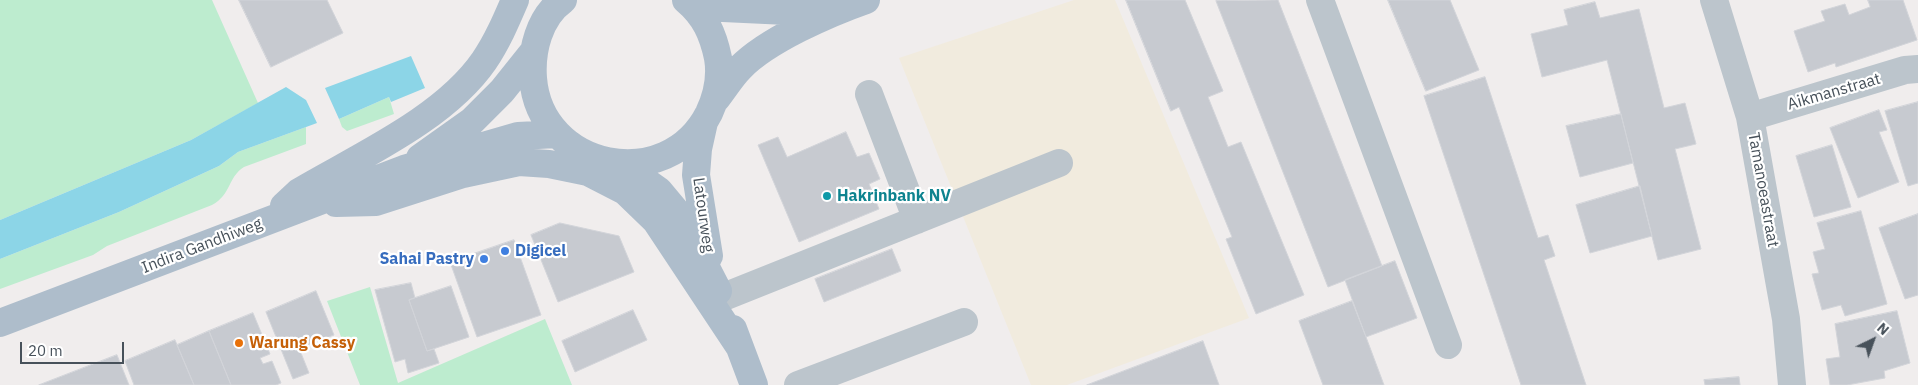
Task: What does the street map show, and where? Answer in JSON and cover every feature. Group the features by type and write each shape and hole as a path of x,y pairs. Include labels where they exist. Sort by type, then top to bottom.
{"main road":[{"path":"268,221 298,192 435,111 484,62 502,30 515,0"},
{"path":"548,0 532,61 534,92 543,115 557,134 576,150 598,159 621,164 645,162 668,154 688,141 740,68 773,44 830,13 866,0"},
{"name":"Indira Gandhiweg","path":"404,169 472,120 502,90 562,0"},
{"path":"686,0 724,8 830,13"},
{"name":"Latourweg","path":"686,0 699,10 714,38 720,70 698,149 696,175 717,287"},
{"name":"Indira Gandhiweg","path":"0,323 404,169 518,136 557,134"},
{"path":"315,203 376,202 463,174 519,162 550,164 588,172 625,190 656,221 739,346"},
{"name":"Latourweg","path":"621,164 658,191 679,215 717,287 754,385"}],"street":[{"path":"1320,0 1448,345"},
{"name":"Tamanoeastraat","path":"1714,0 1750,117 1786,319 1792,385"},
{"name":"Aikmanstraat","path":"1750,117 1905,70 1918,69"},
{"path":"869,94 917,220"},
{"path":"717,287 917,220 1059,163"},
{"path":"798,385 964,322"}],"green space":[{"path":"0,0 212,0 258,103 191,140 0,220"},
{"path":"389,97 394,114 347,131 342,127 339,119"},
{"path":"306,127 306,144 244,167 235,176 223,196 212,205 107,246 93,255 0,289 0,259 119,212 219,166 238,152"},
{"path":"370,287 398,383 545,319 572,385 360,385 327,301"}],"sand":[{"path":"1074,0 1115,0 1249,318 1067,385 1031,385 899,58"}],"water":[{"path":"411,56 425,88 391,102 389,97 339,119 325,88"},
{"path":"286,87 306,100 317,123 238,152 219,166 119,212 0,259 0,220 191,140"}],"building":[{"path":"239,0 327,0 343,33 271,67"},
{"path":"1126,0 1185,0 1223,91 1208,97 1228,147 1241,142 1304,295 1256,314 1226,239 1232,237 1179,107 1171,111"},
{"path":"1278,0 1382,266 1328,287 1216,1"},
{"path":"1388,0 1450,0 1479,70 1426,91"},
{"path":"1868,0 1903,0 1917,40 1836,67 1835,63 1808,72 1794,31 1825,21 1821,11 1845,4 1849,15 1870,7"},
{"path":"1595,2 1600,18 1639,9 1664,108 1685,103 1696,144 1675,149 1701,249 1658,260 1607,60 1542,77 1531,34 1568,25 1564,10"},
{"path":"1485,77 1538,238 1548,235 1555,256 1544,260 1586,385 1521,385 1424,96"},
{"path":"1918,102 1918,183 1908,186 1885,111"},
{"path":"1879,110 1887,130 1879,132 1899,182 1858,198 1830,128"},
{"path":"1621,114 1633,163 1580,177 1566,126"},
{"name":"Hakrinbank NV","path":"846,132 857,157 869,153 880,179 869,184 879,209 799,242 758,145 778,137 787,157"},
{"path":"1832,145 1851,207 1814,217 1796,156"},
{"path":"1640,186 1652,236 1590,253 1576,205"},
{"path":"1861,211 1887,304 1845,316 1841,305 1822,310 1812,274 1819,273 1813,252 1825,249 1817,223"},
{"path":"1918,214 1918,295 1905,299 1879,228"},
{"path":"560,223 619,236 634,272 558,302 531,235"},
{"path":"514,240 541,315 477,337 450,262"},
{"path":"892,249 901,271 824,302 815,279"},
{"path":"1395,261 1417,318 1366,337 1345,280"},
{"path":"411,283 415,298 409,300 427,351 434,349 439,363 408,373 405,359 395,362 375,290"},
{"path":"451,286 469,337 427,351 409,300"},
{"path":"316,291 334,335 299,348 309,373 293,379 266,312"},
{"path":"1352,301 1384,385 1323,385 1299,321"},
{"path":"633,310 647,340 575,372 562,341"},
{"path":"1897,311 1910,363 1884,371 1885,378 1847,385 1830,385 1826,359 1840,357 1835,324"},
{"name":"Warung Cassy","path":"253,313 270,354 260,358 263,364 272,361 281,383 276,385 231,385 209,331"},
{"path":"209,331 231,385 194,385 177,345"},
{"path":"175,340 194,385 134,385 125,361"},
{"path":"1203,341 1219,385 1087,385"},
{"path":"117,355 129,385 39,385"},
{"path":"1739,377 1740,385 1705,385 1704,380"}],"place":[{"name":"Hakrinbank NV","path":"827,196"},
{"name":"Digicel","path":"505,251"},
{"name":"Sahai Pastry","path":"484,259"},
{"name":"Warung Cassy","path":"239,343"}]}
